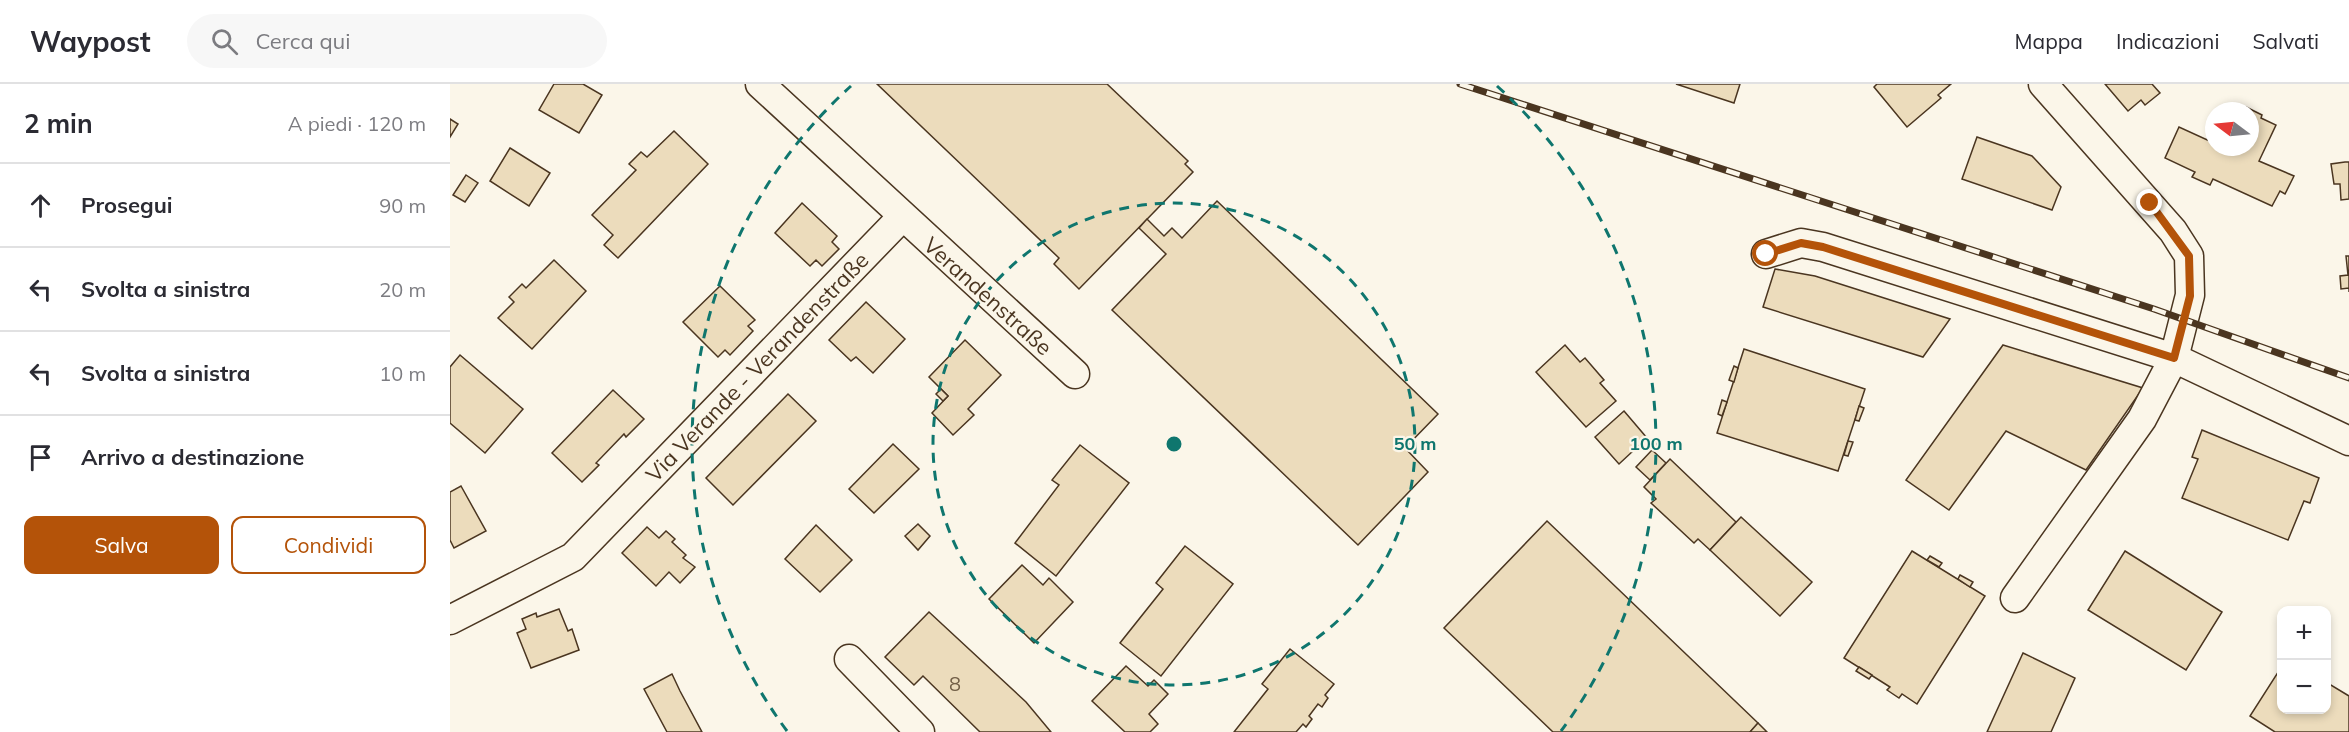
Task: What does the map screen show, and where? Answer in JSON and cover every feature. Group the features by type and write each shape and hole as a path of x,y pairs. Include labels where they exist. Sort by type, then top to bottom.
{"street":[{"path":"760,84 902,217"},
{"path":"2015,598 2142,419 2174,358 2190,296 2189,256 2150,203 2043,84"},
{"name":"Verandenstraße","path":"902,217 1075,374"},
{"name":"Via Verande - Verandenstraße","path":"450,620 573,557 902,217"},
{"path":"1766,254 1801,243 1823,247 2174,358 2349,441"},
{"path":"849,659 920,732"}],"building":[{"path":"554,84 583,84 602,95 579,133 539,110"},
{"path":"877,84 1107,84 1188,161 1185,164 1193,172 1079,289 1054,264 1059,258"},
{"path":"1676,84 1740,84 1734,103"},
{"path":"1877,84 1951,84 1938,95 1941,98 1907,127 1874,87"},
{"path":"2105,84 2152,84 2160,93 2145,105 2141,100 2128,111"},
{"path":"2259,114 2262,115 2261,118 2276,125 2259,161 2294,176 2285,194 2280,191 2272,206 2213,179 2210,185 2192,177 2195,172 2165,158 2179,127 2205,139 2205,156 2259,156"},
{"path":"450,119 458,124 450,137"},
{"path":"674,131 708,164 618,258 604,245 613,235 592,215 636,170 629,164 641,152 647,157"},
{"path":"1977,137 2032,156 2061,187 2052,210 1962,179"},
{"path":"510,148 550,173 529,206 490,181"},
{"path":"2349,162 2349,199 2341,200 2340,184 2334,184 2331,164"},
{"path":"466,175 478,183 465,202 453,195"},
{"path":"1217,201 1438,414 1405,448 1428,472 1358,545 1112,310 1166,254 1139,228 1147,219 1164,236 1172,228 1182,238"},
{"path":"802,203 837,236 832,242 839,249 822,266 816,260 810,266 775,233"},
{"path":"2346,256 2349,256 2349,288 2341,289 2340,276 2348,275"},
{"path":"554,260 586,291 532,349 498,318 514,302 509,297 522,284 526,288"},
{"path":"1775,269 1815,276 1950,319 1923,357 1763,307"},
{"path":"720,286 755,320 748,326 753,331 730,355 725,350 718,357 683,322"},
{"path":"866,302 905,339 873,373 856,357 851,361 829,340"},
{"path":"965,340 1001,375 968,409 974,415 953,435 932,413 948,396 929,377"},
{"path":"1565,345 1580,362 1585,358 1604,380 1600,383 1616,401 1586,427 1536,372"},
{"path":"2003,345 2143,388 2086,470 2006,431 1949,510 1906,480"},
{"path":"1744,349 1865,389 1838,471 1717,433"},
{"path":"460,355 523,409 485,453 450,423 450,367"},
{"path":"1734,366 1738,368 1734,382 1729,380"},
{"path":"941,389 948,396 943,401 936,394"},
{"path":"613,390 644,419 626,437 624,434 596,463 599,465 582,482 552,453"},
{"path":"788,394 816,421 733,505 706,478"},
{"path":"1722,400 1727,402 1722,416 1718,414"},
{"path":"1859,406 1864,408 1859,421 1855,420"},
{"path":"1624,411 1647,438 1619,464 1595,437"},
{"path":"2202,430 2319,478 2310,503 2304,501 2288,540 2182,498 2198,459 2192,457"},
{"path":"1848,441 1853,442 1848,456 1844,455"},
{"path":"893,444 919,469 874,513 849,489"},
{"path":"1080,445 1129,483 1056,576 1015,543 1059,485 1052,480"},
{"path":"1652,450 1666,463 1650,480 1636,467"},
{"path":"1670,459 1736,522 1710,550 1698,539 1694,543 1651,503 1656,499 1644,487"},
{"path":"461,486 486,531 454,548 450,540 450,492"},
{"path":"1741,517 1812,582 1780,616 1710,550"},
{"path":"1547,521 1758,723 1750,732 1553,732 1444,628"},
{"path":"918,524 930,536 918,550 905,536"},
{"path":"816,525 852,560 820,592 785,559"},
{"path":"647,527 659,538 666,531 675,539 672,542 686,555 683,558 695,567 680,583 669,572 656,586 622,553"},
{"path":"1185,546 1233,584 1161,676 1120,643 1163,589 1156,583"},
{"path":"1912,551 1985,596 1917,704 1902,694 1899,698 1887,690 1890,687 1844,658"},
{"path":"2125,551 2222,612 2186,670 2088,610"},
{"path":"1930,556 1942,563 1939,567 1927,560"},
{"path":"1022,565 1043,585 1049,578 1073,602 1034,643 989,599"},
{"path":"1960,575 1973,582 1970,587 1958,579"},
{"path":"559,609 568,631 572,629 579,650 531,668 517,633 526,629 522,619 536,613 537,617"},
{"path":"929,612 1026,702 1051,732 980,732 923,676 914,685 885,657"},
{"path":"1290,649 1334,684 1325,695 1328,698 1322,707 1318,704 1309,716 1312,719 1306,727 1303,724 1296,732 1234,732 1268,689 1262,684"},
{"path":"2023,653 2075,678 2051,732 1987,732"},
{"path":"1126,666 1148,686 1154,680 1168,694 1149,714 1158,724 1150,732 1125,732 1092,701"},
{"path":"1859,667 1872,675 1869,679 1856,671"},
{"path":"672,674 702,732 667,732 644,689"},
{"path":"2277,674 2277,714 2331,714 2331,685 2349,696 2349,732 2275,732 2250,716"},
{"path":"1758,723 1767,732 1750,732"}],"railway":[{"path":"1460,84 2154,309 2349,378"}],"route":[{"path":"1766,254 1801,243 1823,247 2174,358 2190,296 2189,256 2173,231 2150,203"}]}
